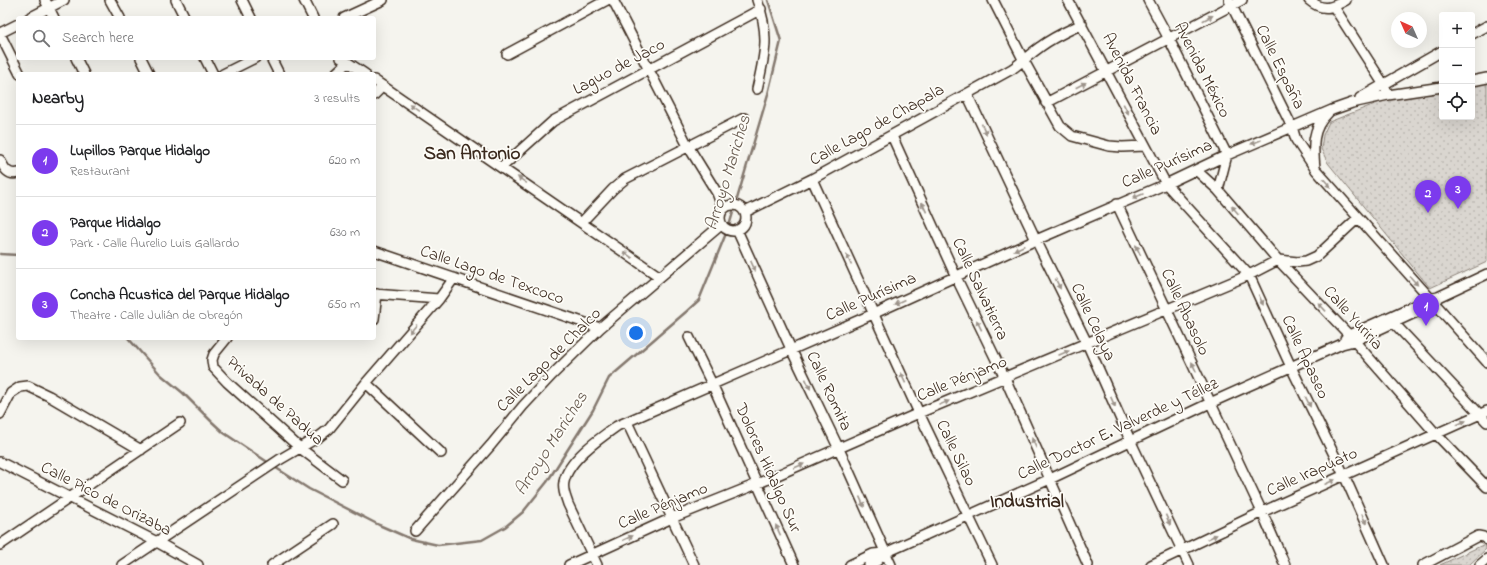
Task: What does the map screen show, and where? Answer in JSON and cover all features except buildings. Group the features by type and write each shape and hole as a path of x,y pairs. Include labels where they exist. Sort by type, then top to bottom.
{"street":[{"path":"32,16 47,4 64,0"},
{"path":"110,0 119,16"},
{"path":"176,0 184,16"},
{"path":"242,0 250,16"},
{"path":"304,0 312,16"},
{"path":"347,16 370,3 382,0"},
{"path":"507,54 607,0"},
{"path":"613,0 688,146 717,193 723,209"},
{"path":"757,0 761,10 766,41 765,55 757,89"},
{"path":"993,0 1024,62 1060,126 1072,136 1109,146 1145,146"},
{"name":"Avenida Francia","path":"1068,0 1166,184"},
{"name":"Avenida México","path":"1148,0 1227,155"},
{"path":"1046,103 1169,39 1230,3 1242,0"},
{"path":"1309,0 1322,8 1334,7 1346,0"},
{"name":"Calle España","path":"1230,3 1292,127 1296,140 1316,170 1434,300 1487,362"},
{"path":"47,4 53,16"},
{"path":"1334,7 1384,85 1388,95"},
{"name":"Laguo de Jaco","path":"502,167 552,121 761,10"},
{"path":"1024,62 1030,54 1050,40 1082,24"},
{"path":"16,25 0,34 19,72"},
{"path":"1475,32 1487,26"},
{"path":"1352,102 1439,53"},
{"path":"77,60 83,72"},
{"path":"142,60 148,72"},
{"path":"206,60 212,72"},
{"path":"227,72 251,60"},
{"path":"272,60 278,72"},
{"path":"336,72 344,60 362,72"},
{"name":"Calle Lago de Chapala","path":"744,211 749,210 812,179 1024,62"},
{"path":"1475,80 1487,78"},
{"path":"376,81 660,277"},
{"path":"376,93 383,86"},
{"path":"1352,102 1439,87"},
{"name":"Calle Celaya","path":"967,94 1086,343 1189,565"},
{"name":"Calle Purísima","path":"597,565 568,504 565,495 564,482 570,469 584,452 605,434 627,422 873,314 1117,204 1166,184 1227,155 1352,102"},
{"path":"1316,170 1314,136 1320,121 1332,110"},
{"path":"582,222 613,189 625,179 744,118"},
{"name":"Calle Salvatierra","path":"892,136 956,276 1005,378 1088,565"},
{"path":"1218,190 1227,155"},
{"path":"1,163 7,172 16,174"},
{"name":"Calle Yuriria","path":"1196,170 1218,190 1278,260 1351,338 1436,434 1487,487"},
{"name":"Calle Silao","path":"812,179 919,413 992,565"},
{"name":"Calle Apaseo","path":"1166,184 1249,275 1344,475 1384,565"},
{"path":"732,204 737,205 744,211 745,222 743,225 735,231 722,226 720,212 723,209 732,204"},
{"name":"Calle Abasolo","path":"1117,204 1262,512 1285,565"},
{"path":"1278,260 1298,262 1306,261 1317,256 1358,218"},
{"name":"Calle Lago de Chalco","path":"414,531 552,375 600,328 722,226"},
{"name":"Calle Romita","path":"735,231 839,450 891,565"},
{"name":"Calle Lago de Texcoco","path":"376,252 525,304 600,328"},
{"name":"Calle Pénjamo","path":"569,565 672,518 839,450 919,413 1249,275 1278,260"},
{"path":"1434,300 1487,274"},
{"path":"122,565 278,461 329,429 366,383 439,299 454,278"},
{"path":"376,294 439,299"},
{"name":"Calle Doctor E. Valverde y Téllez","path":"1351,338 1393,322 1434,300"},
{"name":"Calle Doctor E. Valverde y Téllez","path":"850,565 873,554 885,553 1050,479 1130,440 1342,344 1351,338 1434,300"},
{"path":"1393,322 1484,413 1487,422"},
{"name":"Dolores Hidalgo Sur","path":"689,337 713,384 794,565"},
{"name":"Privada de Padua","path":"225,340 214,354 212,360 213,367 227,382 300,448 342,480"},
{"path":"366,383 441,453"},
{"path":"0,414 10,392 15,389 28,386 49,396 141,450"},
{"name":"Calle Irapuato","path":"1151,565 1262,512 1484,413"},
{"path":"627,422 694,565"},
{"path":"0,545 180,423"},
{"name":"Calle Pico de Orizaba","path":"0,462 157,542 198,565"},
{"path":"272,565 333,524"},
{"path":"1423,565 1478,536 1485,538"},
{"name":"Calle Doctor E. Valverde y Téllez","path":"868,565 877,561 885,553"}],"shaded area":[{"path":"1487,79 1487,262 1430,288 1328,163 1321,149 1323,135 1329,122 1380,102 1439,88 1439,120 1475,120 1475,81"},
{"path":"1485,544 1486,549 1469,565 1440,565"}],"waterway":[{"name":"Arroyo Mariches","path":"273,466 309,489 379,525 411,539 438,545 482,540 505,527 523,512 547,482 593,410 609,378 699,300 729,226 768,94 781,41 768,0"},
{"name":"Arroyo Mariches","path":"0,254 16,255"},
{"name":"Arroyo Mariches","path":"130,340 160,374 183,393 224,433 269,463"}],"place":[{"name":"Concha Acustica del Parque Hidalgo","path":"1458,209"},
{"name":"Parque Hidalgo","path":"1428,213"},
{"name":"Lupillos Parque Hidalgo","path":"1426,326"}],"district":[{"name":"San Antonio","path":"472,154"},
{"name":"Industrial","path":"1027,502"}]}
